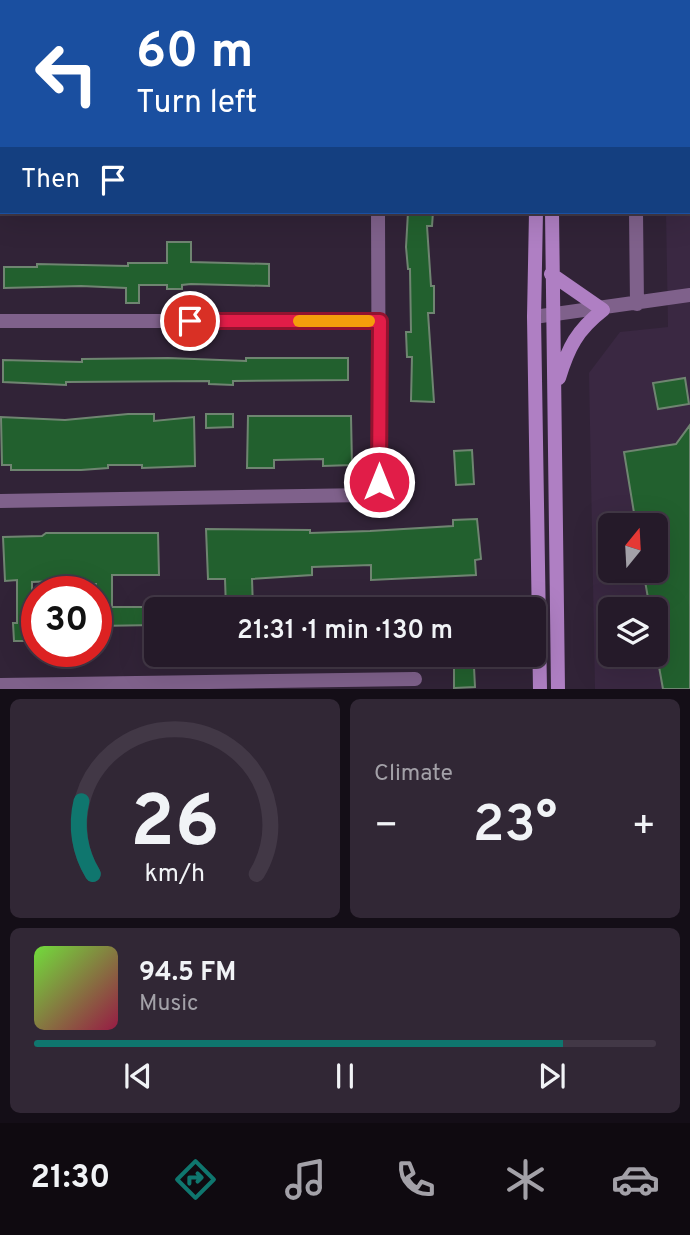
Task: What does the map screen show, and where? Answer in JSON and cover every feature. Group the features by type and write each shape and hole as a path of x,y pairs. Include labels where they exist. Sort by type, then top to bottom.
{"main road":[{"path":"536,214 534,317 540,689"},
{"path":"552,214 558,689"},
{"path":"551,274 603,310 578,331 569,344 555,389"}],"street":[{"path":"0,501 368,495 375,490 379,482 378,214"},
{"path":"636,214 637,304"},
{"path":"534,317 603,310 690,295"},
{"path":"0,321 380,321"},
{"path":"0,685 244,686 415,679"}],"shaded area":[{"path":"666,214 690,214 690,689 595,689 589,373 620,332 668,327"}],"building":[{"path":"408,214 433,214 432,226 427,226 431,286 434,286 434,313 428,313 434,402 411,401 412,357 407,357 406,332 411,332 410,269 406,247"},
{"path":"167,242 191,242 191,262 269,264 269,286 191,284 182,285 182,289 167,289 167,285 139,285 139,303 126,303 126,288 4,288 4,267 37,267 37,264 128,266 128,263 167,263"},
{"path":"246,358 348,358 348,380 233,381 233,385 209,384 209,381 66,382 66,385 3,382 3,360 82,362 82,359 246,361"},
{"path":"685,378 689,404 658,409 653,383"},
{"path":"154,414 154,421 194,417 195,466 142,468 142,465 108,465 108,468 81,470 11,470 11,465 2,465 1,417 65,420"},
{"path":"206,414 233,414 233,427 206,428"},
{"path":"248,416 351,416 352,465 323,466 323,459 274,460 274,468 247,468"},
{"path":"690,425 690,689 663,689 659,667 668,667 668,597 648,597 645,583 668,583 668,513 634,513 624,452 676,444"},
{"path":"472,450 474,484 456,485 454,451"},
{"path":"477,519 481,559 475,560 476,575 371,580 371,565 312,567 312,575 252,579 253,597 226,597 225,579 208,579 206,529 310,530 310,533 370,531 453,526 453,520"},
{"path":"46,533 158,533 159,575 21,576 21,641 14,641 13,623 17,623 17,580 5,581 3,537 42,536"},
{"path":"112,607 144,607 144,625 112,626"},
{"path":"474,667 475,687 454,688 454,668"}],"slow traffic":[{"path":"299,321 369,321"}],"route":[{"path":"190,321 380,321 379,482"}]}
